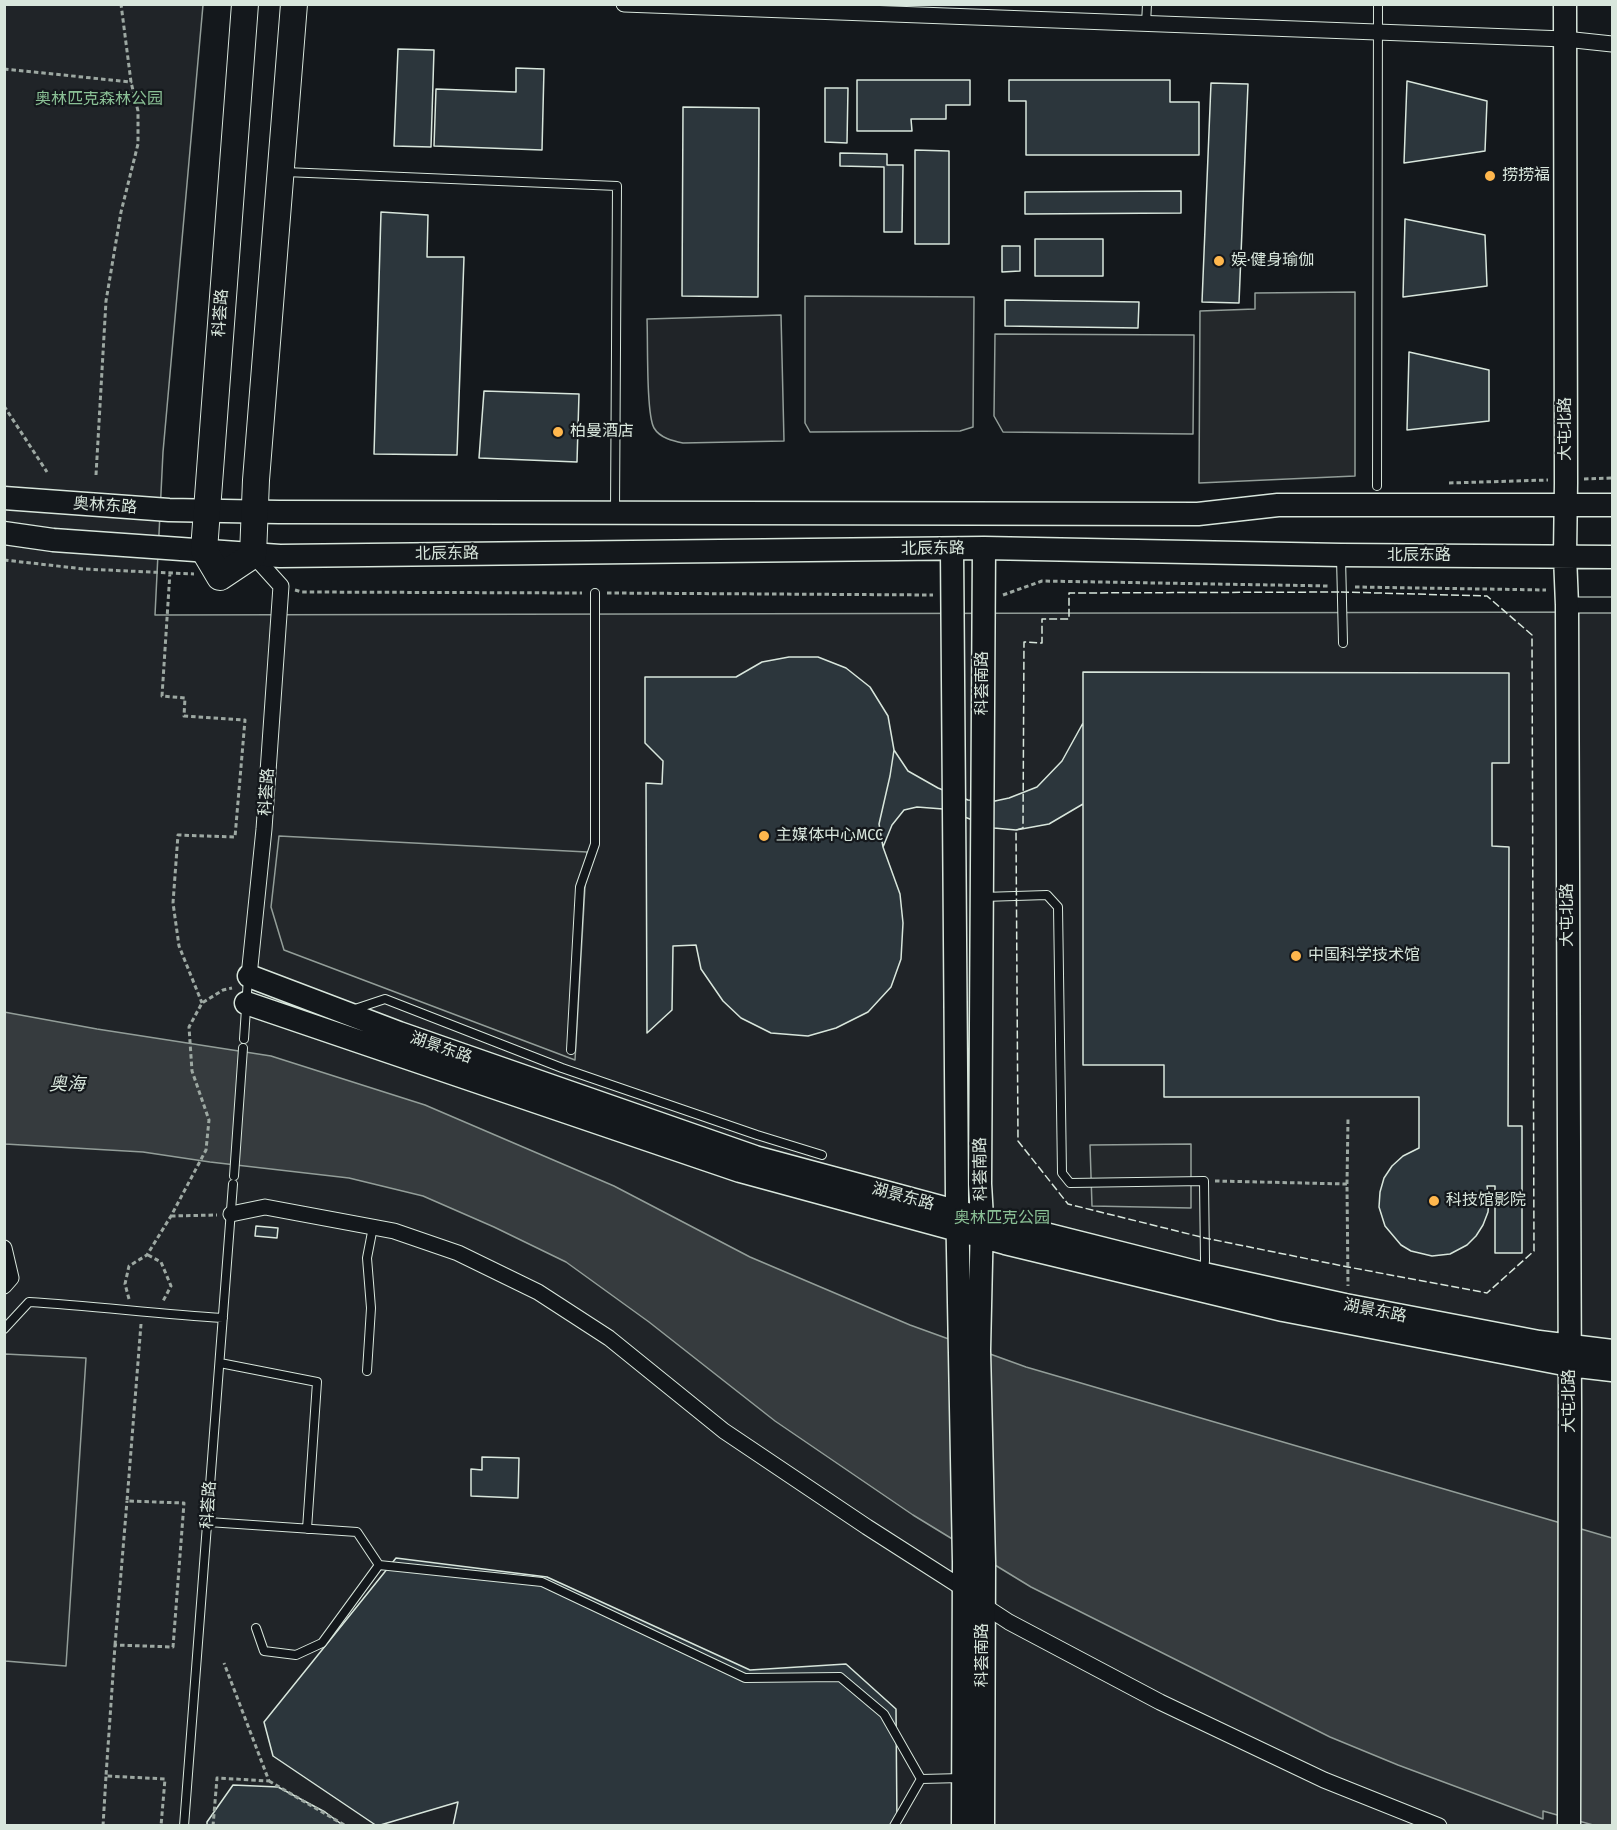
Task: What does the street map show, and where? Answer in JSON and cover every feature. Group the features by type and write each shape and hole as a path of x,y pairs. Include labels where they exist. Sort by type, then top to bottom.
{"main road":[{"name":"科荟路","path":"204,550 245,4"},
{"path":"204,550 220,577 254,555 256,480 294,4"}],"street":[{"path":"624,4 911,10 1146,24 1565,39 1612,44"},
{"name":"大屯北路","path":"1564,4 1570,1525 1569,1826"},
{"name":"奥林东路","path":"4,498 169,510 255,511"},
{"path":"255,511 1198,514 1278,505 1612,505"},
{"path":"4,533 53,540 204,550"},
{"name":"科荟南路","path":"952,549 957,1220 969,1348 984,1563 983,1826"},
{"name":"北辰东路","path":"204,550 288,556 984,549 1341,555 1612,556"},
{"name":"科荟南路","path":"963,1826 963,1549 969,1348 982,1228 980,1172 984,549"},
{"path":"254,555 282,586"},
{"name":"科荟路","path":"248,988 264,829 282,586"},
{"path":"1567,605 1612,605"},
{"name":"湖景东路","path":"248,988 322,1004 755,1157 982,1228 1283,1310 1569,1355 1612,1351"},
{"name":"湖景东路","path":"248,988 312,1026 740,1171 957,1220"},
{"path":"312,1026 312,1012 322,1004"},
{"path":"231,1214 265,1207 394,1231 458,1253 538,1292 609,1338 724,1431 964,1589 1009,1622 1160,1702 1324,1780 1439,1826"},
{"name":"湖景东路","path":"982,1228 1345,1305 1539,1342 1612,1370"},
{"path":"4,1248 11,1278 4,1286"}],"lane":[{"path":"1146,4 1146,24"},
{"path":"1377,486 1378,4"},
{"path":"280,172 617,186 615,513"},
{"path":"1341,555 1343,643"},
{"path":"571,1050 580,887 595,844 595,593"},
{"path":"982,897 1047,895 1058,907 1062,1173 1070,1183 1204,1181 1204,1274"},
{"name":"科荟路","path":"184,1826 248,988"},
{"path":"345,1013 385,999 562,1068 822,1155"},
{"path":"368,1371 371,1308 367,1258 373,1227"},
{"path":"4,1329 29,1302 223,1318"},
{"path":"220,1363 316,1382 307,1529"},
{"path":"207,1522 357,1532 379,1564 542,1582 745,1677 840,1677 884,1714 921,1779"},
{"path":"256,1628 264,1651 296,1655 322,1643 379,1564"},
{"path":"921,1779 963,1778"},
{"path":"894,1826 921,1779"}],"path":[{"path":"96,475 106,301 121,212 138,144 138,111 131,82 121,4"},
{"path":"4,69 131,82"},
{"path":"4,406 47,472"},
{"path":"4,560 84,569 170,572 220,577"},
{"path":"170,572 162,696 185,698 184,716 244,720 235,837 178,835 174,914 179,946 201,1003"},
{"path":"984,596 1006,594 1042,581 1546,590 1567,605"},
{"path":"282,586 302,592 952,595"},
{"path":"103,1826 142,1313 129,1300 125,1284 129,1266 147,1255 171,1216 206,1150 209,1120 192,1071 189,1027 201,1003 223,990 248,988"},
{"path":"1345,1305 1348,1285 1348,1119"},
{"path":"1204,1181 1347,1184"},
{"path":"171,1216 231,1214"},
{"path":"142,1313 161,1304 171,1286 161,1262 147,1255"},
{"path":"115,1645 174,1647 184,1503 127,1501"},
{"path":"224,1663 268,1781"},
{"path":"106,1776 165,1779 161,1826"},
{"path":"213,1826 217,1778 268,1781 346,1826"}],"green space":[{"name":"奥林匹克公园","path":"4,5 203,5 163,452 155,615 1612,612 1612,1825 5,1825"},
{"path":"805,296 974,297 973,427 960,431 810,432 805,423"},
{"path":"781,315 784,441 683,443 667,438 654,428 650,408 647,319"},
{"path":"995,334 1194,335 1193,434 1003,432 994,416"}],"shaded area":[{"path":"1355,292 1355,476 1199,483 1200,311 1255,309 1255,293"},
{"path":"279,836 587,852 575,1060 284,950 271,907"},
{"path":"1191,1144 1191,1208 1092,1206 1090,1145"},
{"path":"5,1354 86,1358 66,1666 5,1661"}],"water":[{"name":"奥海","path":"4,1012 271,1056 425,1105 614,1186 750,1257 910,1325 1026,1367 1612,1538 1612,1825 1593,1825 1543,1811 1543,1819 1398,1765 1330,1737 1031,1587 913,1515 775,1421 649,1322 566,1262 423,1196 349,1178 143,1152 5,1144"}],"building":[{"path":"398,49 434,50 431,147 394,146"},
{"path":"516,68 544,69 542,150 434,146 436,89 516,92"},
{"path":"857,80 970,80 970,105 946,105 946,119 911,119 912,131 857,131"},
{"path":"1009,80 1170,80 1170,102 1199,102 1199,155 1026,155 1026,101 1009,101"},
{"path":"1407,81 1487,101 1485,151 1404,163"},
{"path":"1211,83 1248,84 1239,303 1202,302"},
{"path":"825,88 848,88 847,143 825,142"},
{"path":"683,107 759,108 758,297 682,296"},
{"path":"915,150 949,151 949,244 915,244"},
{"path":"840,153 887,154 887,165 903,165 902,232 884,232 884,167 840,166"},
{"path":"1181,191 1181,213 1025,214 1025,192"},
{"path":"381,212 428,215 427,257 464,257 457,455 374,454"},
{"path":"1405,219 1485,235 1487,286 1403,297"},
{"path":"1035,239 1103,239 1103,276 1035,276"},
{"path":"1002,246 1020,246 1020,271 1002,272"},
{"path":"1005,300 1139,302 1138,328 1005,326"},
{"path":"1409,352 1489,370 1489,421 1407,430"},
{"path":"484,391 579,394 577,462 479,458"},
{"name":"主媒体中心MCC","path":"789,657 818,657 846,668 870,687 888,716 894,750 879,824 883,847 900,894 903,923 901,959 891,987 868,1012 836,1028 808,1036 771,1033 741,1018 723,1001 701,969 696,945 673,946 672,1010 647,1033 646,783 662,784 663,761 645,743 645,677 736,677 762,662"},
{"name":"中国科学技术馆","path":"1083,672 1509,673 1509,763 1492,763 1492,846 1509,847 1508,1126 1522,1126 1522,1253 1495,1253 1495,1186 1487,1186 1488,1212 1476,1236 1467,1245 1450,1254 1432,1256 1411,1251 1401,1245 1385,1226 1379,1207 1380,1192 1384,1178 1392,1166 1403,1156 1419,1148 1419,1097 1164,1097 1164,1065 1083,1065"},
{"path":"1083,723 1083,804 1049,824 1016,830 994,828 943,809 917,807 904,810 892,825 883,847 879,824 894,750 908,771 938,788 968,800 995,801 1037,787 1062,761"},
{"path":"256,1226 278,1228 277,1238 255,1236"},
{"path":"482,1457 519,1458 518,1498 471,1496 471,1469 482,1470"},
{"path":"396,1558 547,1577 750,1670 846,1664 896,1709 897,1826 453,1826 458,1802 377,1826 273,1756 264,1722"},
{"path":"233,1785 278,1787 325,1812 344,1826 207,1826 207,1822"}],"fence":[{"path":"1341,592 1487,596 1532,635 1534,1251 1487,1293 1205,1238 1068,1204 1018,1141 1016,830 1023,828 1024,642 1042,643 1042,619 1069,619 1069,593 1341,592"}],"place":[{"name":"捞捞福","path":"1490,176"},
{"name":"娱·健身瑜伽","path":"1219,261"},
{"name":"柏曼酒店","path":"558,432"},
{"name":"主媒体中心MCC","path":"764,836"},
{"name":"中国科学技术馆","path":"1296,956"},
{"name":"科技馆影院","path":"1434,1201"}],"park label":[{"name":"奥林匹克森林公园","path":"99,100"}]}
